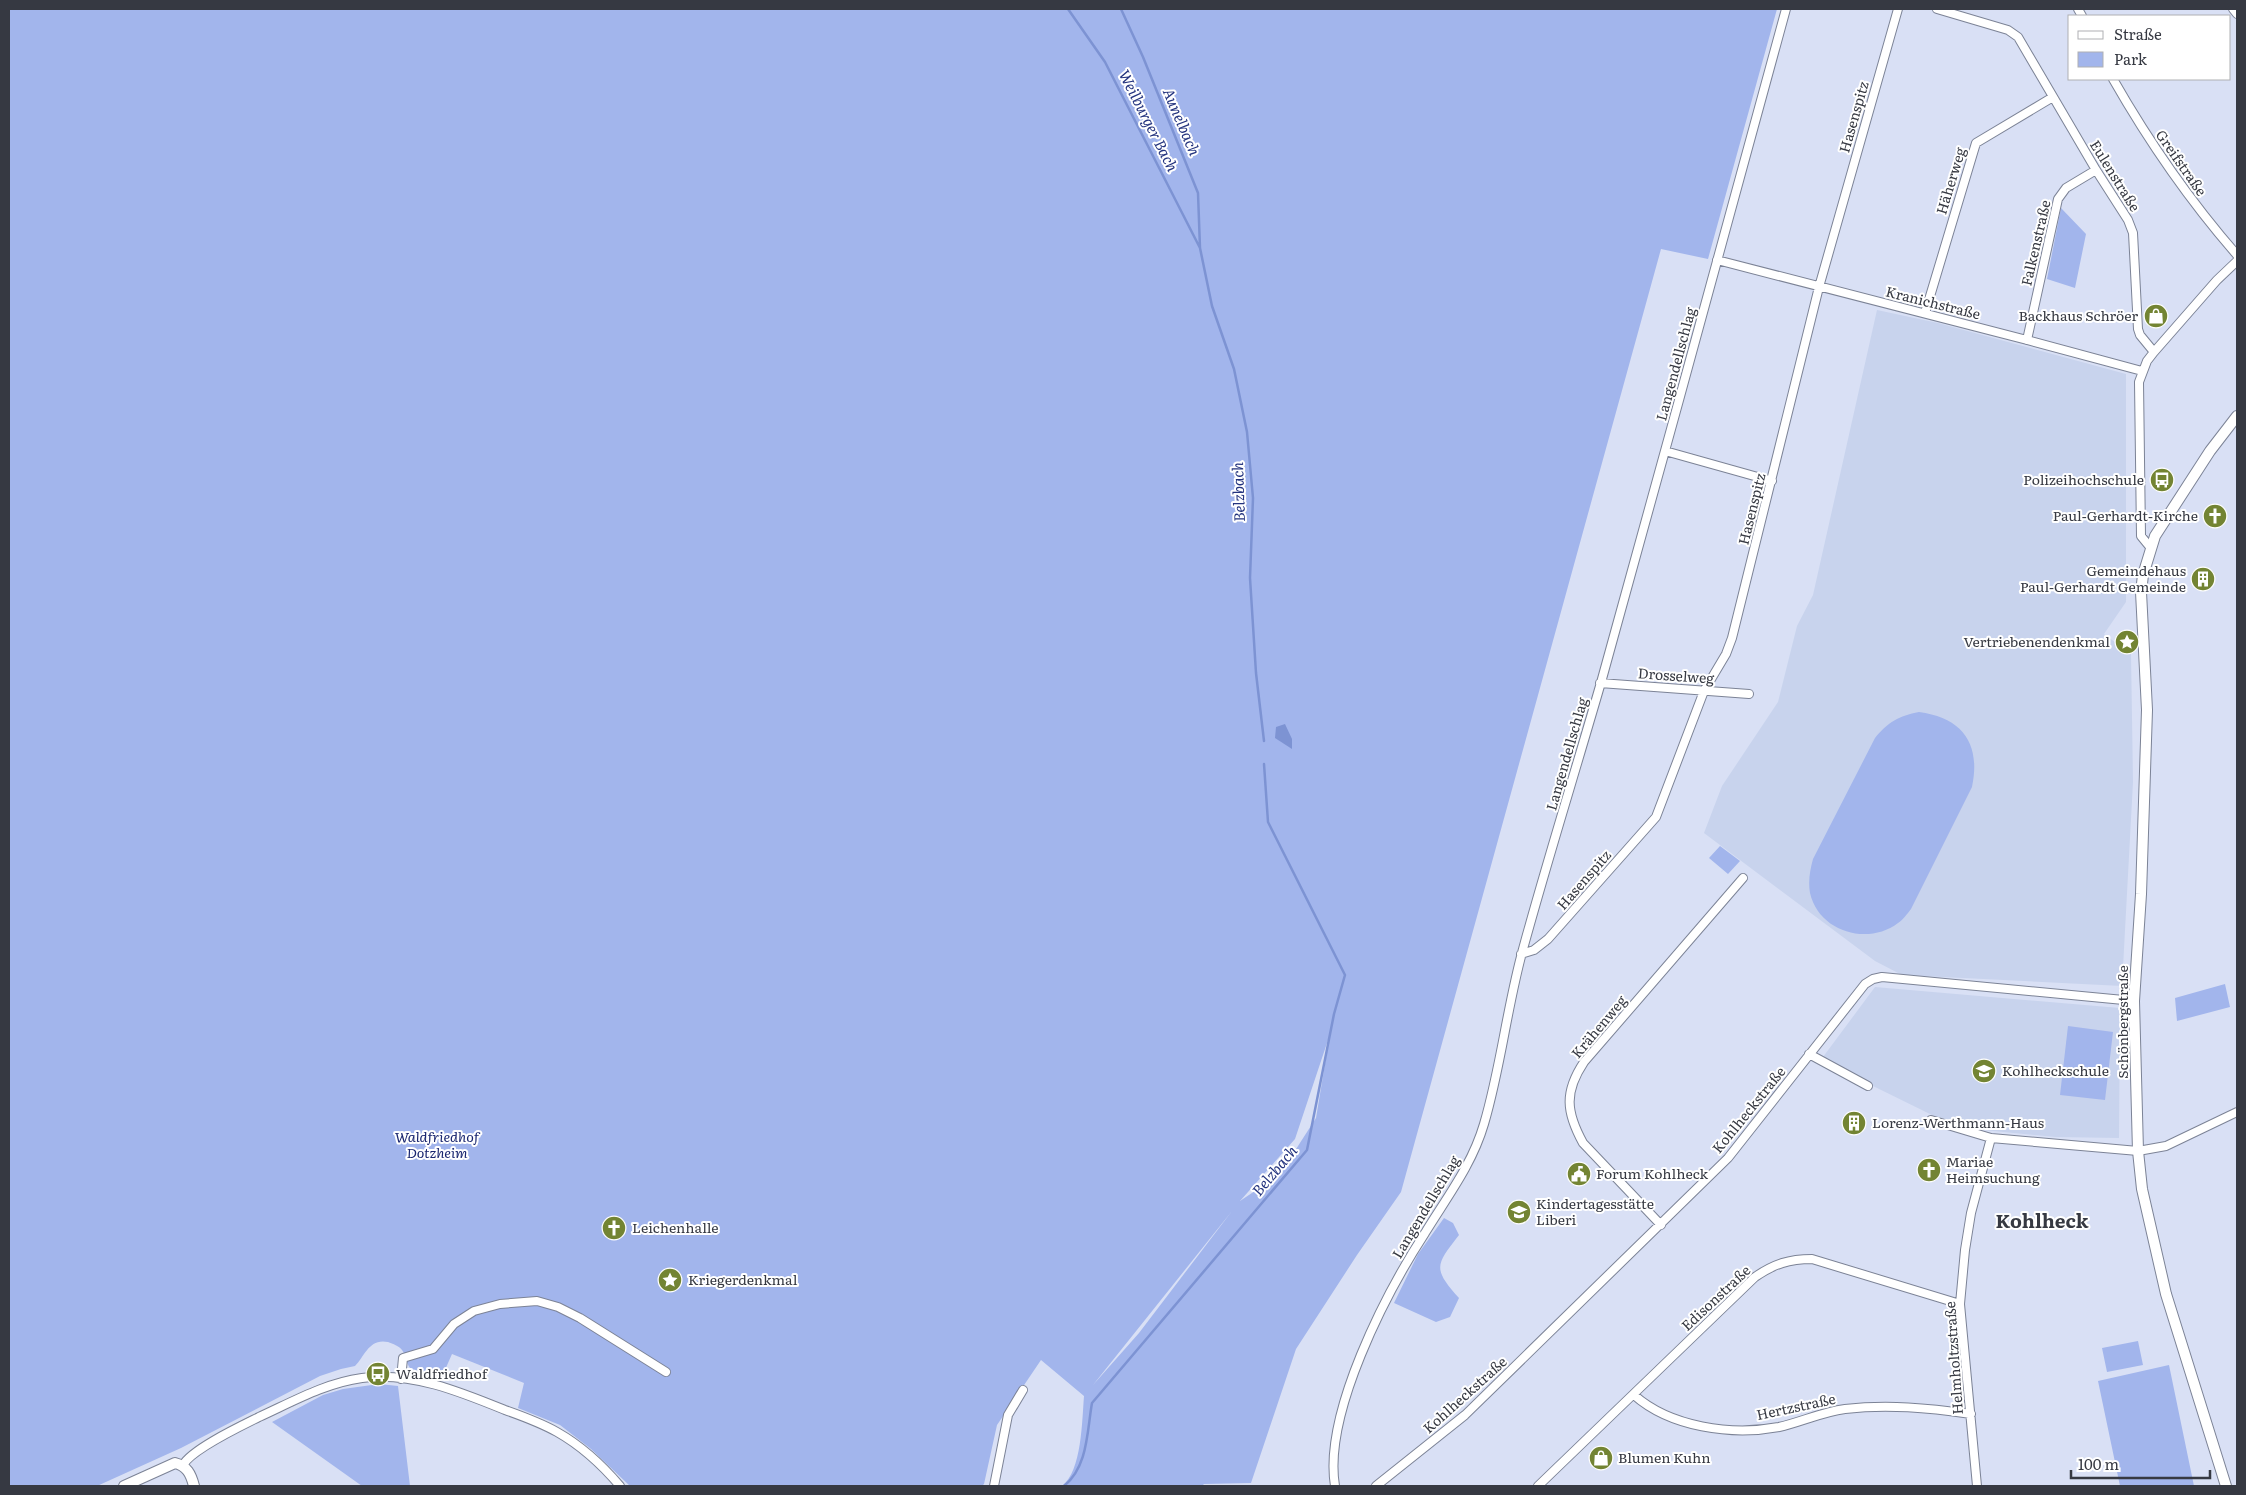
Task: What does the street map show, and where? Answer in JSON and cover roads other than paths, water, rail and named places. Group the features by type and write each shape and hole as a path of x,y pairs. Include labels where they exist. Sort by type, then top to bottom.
{"street":[{"name":"Langendellschlag","path":"1335,1486 1333,1458 1338,1426 1368,1340 1406,1264 1449,1198 1477,1144 1485,1121 1521,954 1600,683 1786,9"},
{"name":"Eulenstraße","path":"1937,9 2014,33 2131,226 2138,329 2140,335 2154,352"},
{"path":"2233,9 2237,14"},
{"name":"Hasenspitz","path":"1521,954 1534,950 1548,939 1656,817 1704,691 1726,654 1732,638 1772,481 1819,287 1897,10"},
{"name":"Greifstraße","path":"2114,80 2162,160 2207,220 2237,255"},
{"name":"Häherweg","path":"1925,313 1976,143 2053,97"},
{"name":"Falkenstraße","path":"2027,340 2058,199 2066,188 2096,170"},
{"name":"Kranichstraße","path":"1717,260 2142,371"},
{"path":"2150,547 2141,536 2138,394 2142,371 2154,352 2217,280 2237,261"},
{"name":"Schönbergstraße","path":"2226,1486 2166,1294 2142,1190 2138,1150 2134,1001 2141,894 2147,710 2141,592 2143,574 2150,547 2180,497 2237,416"},
{"path":"1665,451 1772,481"},
{"name":"Drosselweg","path":"1600,683 1749,694"},
{"name":"Krähenweg","path":"1660,1225 1583,1143 1574,1127 1570,1110 1571,1087 1584,1062 1743,878"},
{"name":"Kohlheckstraße","path":"1380,1485 1465,1415 1728,1158 1865,984 1873,979 1882,977 2134,1001"},
{"path":"1809,1054 1868,1086"},
{"path":"1932,1120 1991,1138 2138,1150 2166,1146 2237,1112"},
{"name":"Helmholtzstraße","path":"1977,1486 1960,1304 1965,1250 1971,1214 1991,1138"},
{"name":"Edisonstraße","path":"1538,1486 1755,1277 1781,1262 1795,1259 1812,1260 1960,1304"},
{"path":"401,1379 402,1358 433,1349 458,1321 474,1311 500,1304 537,1300 580,1318 666,1372"},
{"path":"183,1465 192,1454 249,1422 324,1388 360,1378 377,1377 434,1385 461,1393 558,1432 584,1451 620,1486"},
{"path":"994,1486 1008,1415 1023,1390"},
{"name":"Hertzstraße","path":"1634,1395 1645,1405 1678,1419 1729,1430 1778,1427 1821,1414 1872,1407 1924,1407 1971,1414"},
{"path":"124,1486 169,1464 175,1463 183,1465 191,1475 194,1486"}],"waterway":[{"name":"Weilburger Bach","path":"1068,9 1105,62 1200,248"},
{"name":"Belzbach","path":"1121,9 1143,57 1198,193 1200,248 1212,306 1234,369 1247,432 1253,498 1250,578 1256,673 1264,741"},
{"name":"Belzbach","path":"1064,1486 1072,1478 1082,1459 1092,1403 1307,1150 1334,1014 1345,975 1268,822 1264,764"}],"place":[{"name":"Backhaus Schröer","path":"2156,316"},
{"name":"Polizeihochschule","path":"2162,480"},
{"name":"Paul-Gerhardt-Kirche","path":"2215,516"},
{"name":"Gemeindehaus Paul-Gerhardt Gemeinde","path":"2203,579"},
{"name":"Vertriebenendenkmal","path":"2127,642"},
{"name":"Kohlheckschule","path":"1984,1071"},
{"name":"Lorenz-Werthmann-Haus","path":"1854,1123"},
{"name":"Mariae Heimsuchung","path":"1929,1170"},
{"name":"Forum Kohlheck","path":"1579,1174"},
{"name":"Kindertagesstätte Liberi","path":"1519,1212"},
{"name":"Leichenhalle","path":"614,1228"},
{"name":"Kriegerdenkmal","path":"670,1280"},
{"name":"Waldfriedhof","path":"378,1374"},
{"name":"Blumen Kuhn","path":"1601,1458"}],"district":[{"name":"Kohlheck","path":"2042,1221"}],"water label":[{"name":"Aunelbach","path":"1181,122"}],"park label":[{"name":"Waldfriedhof Dotzheim","path":"437,1146"}]}
